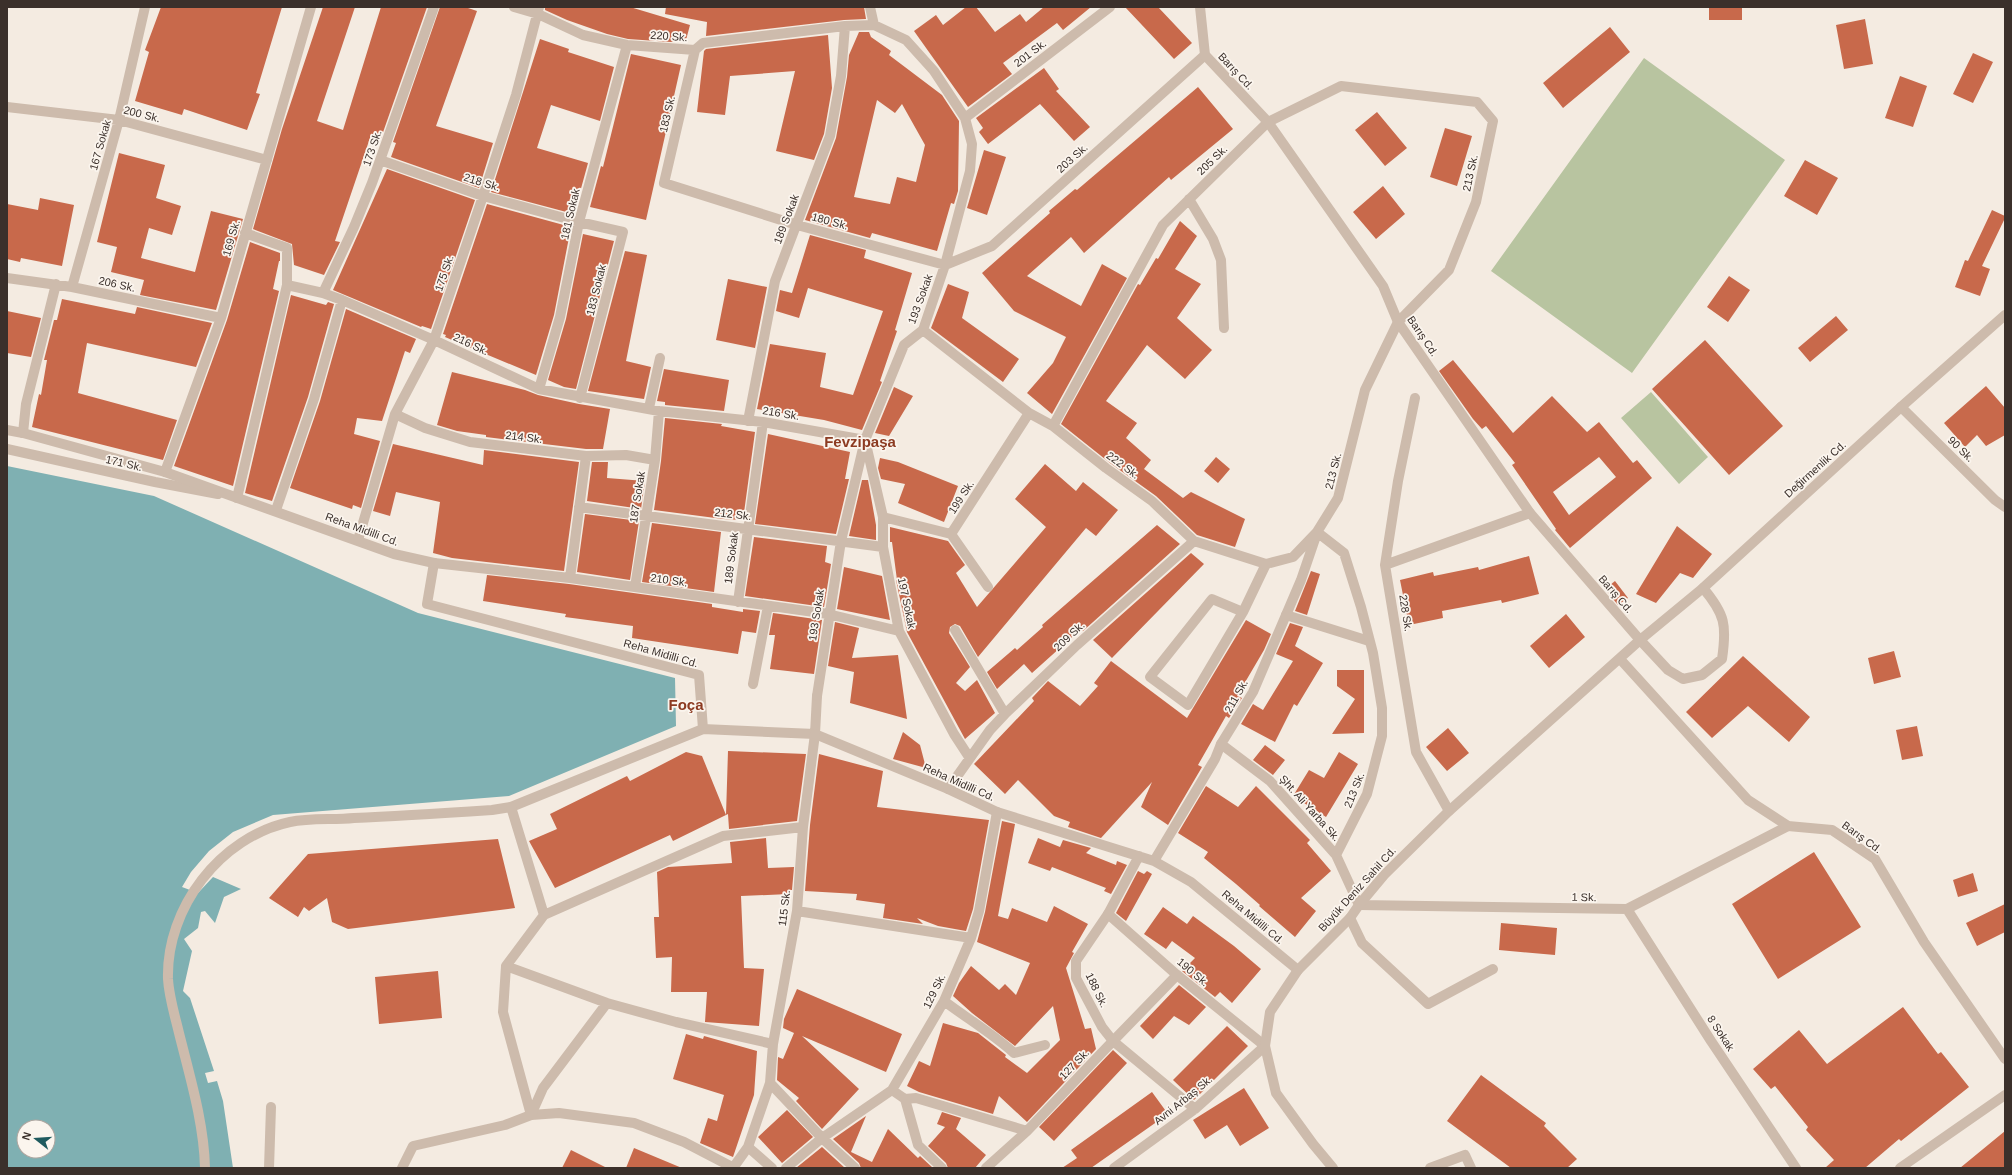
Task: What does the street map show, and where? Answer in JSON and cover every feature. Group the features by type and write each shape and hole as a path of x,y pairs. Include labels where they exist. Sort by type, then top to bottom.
{"street":[{"name":"167 Sokak","path":"72,287 119,120 145,7"},
{"name":"169 Sk.","path":"165,472 221,318 312,7"},
{"name":"173 Sk.","path":"323,293 354,227 380,160 434,7"},
{"name":"220 Sk.","path":"514,7 539,10 583,36 627,45 695,50 703,43 845,26 874,25"},
{"path":"870,7 874,25"},
{"name":"201 Sk.","path":"965,118 1110,7"},
{"name":"Barış Cd.","path":"1198,9 1205,55 1268,122 1383,286 1398,322 1530,513 1640,640 1668,670 1683,679 1702,675 1722,659 1725,638 1723,618 1718,605 1703,588"},
{"name":"175 Sk.","path":"358,540 395,414 434,340 516,95 539,10"},
{"name":"193 Sokak","path":"815,734 817,696 828,614 841,541 865,440 904,345 923,330 945,265 970,171 972,144 965,118 934,71 906,40 874,25"},
{"name":"189 Sokak","path":"748,420 775,281 830,136 841,76 845,26"},
{"name":"181 Sokak","path":"539,389 560,318 579,222 627,45"},
{"name":"183 Sk.","path":"664,183 695,50"},
{"name":"203 Sk.","path":"945,265 992,246 1205,55"},
{"name":"205 Sk.","path":"1053,426 1163,225 1268,122 1341,86 1477,102 1493,121"},
{"name":"200 Sk.","path":"7,107 119,120 267,160"},
{"name":"213 Sk.","path":"1336,855 1367,794 1382,736 1379,685 1359,600 1344,553 1317,532 1338,498 1365,390 1398,322 1449,270 1476,202 1493,121"},
{"name":"218 Sk.","path":"380,160 483,196 579,222"},
{"name":"180 Sk.","path":"664,183 797,225 945,265"},
{"path":"1189,199 1213,239 1221,260 1224,328"},
{"name":"183 Sokak","path":"579,222 624,232 580,398"},
{"path":"237,498 288,285 287,248 245,234"},
{"name":"206 Sk.","path":"7,278 56,284 221,318"},
{"path":"23,433 26,404 56,284"},
{"name":"216 Sk.","path":"288,285 323,293 342,300 434,340 539,389 580,398 654,409 762,422 865,440"},
{"path":"276,510 314,398 342,300"},
{"name":"Değirmenlik Cd.","path":"1640,640 1703,588 1901,407 2005,315"},
{"name":"222 Sk.","path":"923,330 1029,413 1053,426 1106,468 1152,501 1194,541 1266,564"},
{"name":"187 Sokak","path":"635,587 655,460 654,409 660,358"},
{"name":"228 Sk.","path":"1415,398 1398,481 1385,565 1416,752 1449,811"},
{"name":"90 Sk.","path":"1901,407 1995,500 2005,507"},
{"name":"199 Sk.","path":"951,534 1029,413"},
{"name":"214 Sk.","path":"395,414 425,428 470,442 586,456 626,455 655,460"},
{"name":"189 Sokak","path":"738,602 762,422"},
{"name":"Reha Midilli Cd.","path":"7,430 23,433 165,472 237,498 276,510 394,554 434,563 427,604 699,675 703,730 815,734 948,789 997,812 1154,861 1191,882 1298,970"},
{"name":"197 Sokak","path":"865,440 883,517 883,547 899,631 954,734 969,757"},
{"name":"171 Sk.","path":"7,449 155,482 237,498"},
{"path":"570,578 586,456"},
{"name":"212 Sk.","path":"579,507 883,547"},
{"path":"1385,565 1530,513"},
{"path":"883,517 951,534 988,587"},
{"path":"1243,612 1212,599 1150,677 1188,705 1243,612 1266,564 1293,557 1317,532"},
{"name":"211 Sk.","path":"1154,861 1215,759 1221,744 1253,692 1286,615 1317,532"},
{"name":"209 Sk.","path":"948,789 969,757 990,730 1005,714 1077,645 1194,541"},
{"name":"210 Sk.","path":"434,563 570,578 828,614 899,631"},
{"path":"753,684 768,606"},
{"path":"1286,615 1369,640"},
{"path":"955,630 1005,714"},
{"name":"Büyük Deniz Sahil Cd.","path":"1333,1168 1276,1094 1264,1046 1270,1012 1298,970 1350,918 1359,904 1384,875 1449,811 1640,640"},
{"name":"Barış Cd.","path":"1620,659 1748,800 1788,826 1832,830 1875,859 1924,942 2005,1059"},
{"path":"205,1168 205,1153 196,1101 173,1008 168,980 169,961 174,937 192,891 216,863 256,834 290,822 492,810 511,807 703,730"},
{"name":"115 Sk.","path":"733,1168 748,1147 770,1083 773,1044 797,911 803,827 815,734"},
{"name":"Şht. Ali Yarba Sk.","path":"1221,744 1270,781 1336,855 1359,904"},
{"path":"511,807 544,915"},
{"name":"129 Sk.","path":"786,1168 822,1138 892,1090 944,1001 971,938 979,911 997,812"},
{"name":"1 Sk.","path":"1359,904 1628,909 1788,826"},
{"path":"531,1115 503,1012 506,966 544,915 723,836 803,827"},
{"name":"188 Sk.","path":"1139,856 1108,914 1076,961 1076,978 1102,1027 1113,1041 1195,1109"},
{"name":"8 Sokak","path":"1628,909 1711,1041 1796,1168"},
{"path":"797,911 971,938"},
{"name":"190 Sk.","path":"1108,914 1177,975 1264,1046"},
{"path":"1350,918 1362,943 1428,1004 1493,969"},
{"path":"506,966 607,1004 676,1022 773,1044"},
{"name":"127 Sk.","path":"986,1168 1026,1131 1177,975"},
{"path":"944,1001 984,1032 995,1036 1014,1054 1045,1045"},
{"path":"531,1115 543,1088 607,1004"},
{"name":"Avni Arbaş Sk.","path":"1114,1168 1195,1109 1264,1046"},
{"path":"770,1083 822,1138 855,1168"},
{"path":"892,1090 906,1099 916,1098 1026,1131"},
{"path":"1900,1168 2005,1095"},
{"path":"906,1099 918,1145 942,1168"},
{"path":"269,1168 271,1107"},
{"path":"402,1168 413,1146 504,1125 531,1115 559,1113 634,1122 684,1142 733,1168"},
{"path":"748,1147 772,1168"},
{"path":"1430,1168 1465,1154 1471,1168"}],"green space":[{"path":"1644,58 1785,160 1632,373 1491,271"},
{"path":"1651,392 1708,457 1679,484 1621,418"}],"water":[{"path":"7,466 154,496 418,613 675,678 676,726 509,796 273,815 233,832 209,851 191,872 182,887 198,893 213,877 241,889 224,897 215,923 205,911 201,912 198,928 184,939 192,951 183,991 190,998 214,1071 205,1073 208,1083 217,1081 223,1101 233,1168 7,1168"}],"building":[{"path":"161,7 282,7 256,93 260,94 247,130 184,109 182,115 135,101 149,52 145,50"},
{"path":"323,7 355,7 317,121 343,130 381,7 427,7 381,138 371,135 335,241 340,242 324,275 294,265 292,244 253,229 282,129"},
{"path":"440,7 465,7 477,11 436,126 493,143 479,188 391,157 396,143 393,142"},
{"path":"545,7 630,7 690,25 686,40 671,42 628,39 607,34 567,20 545,10"},
{"path":"666,7 864,7 866,19 844,20 706,36 707,22 665,14"},
{"path":"966,7 976,7 995,32 1020,14 1026,22 1044,7 1091,7 1063,30 1057,23 1003,63 1012,74 968,107 914,31 936,15 943,25"},
{"path":"1125,7 1158,7 1192,43 1174,59"},
{"path":"1709,7 1742,7 1742,20 1709,20"},
{"path":"1865,19 1873,64 1844,69 1836,25"},
{"path":"1610,27 1630,52 1563,108 1543,83"},
{"path":"859,32 869,32 871,37 891,51 889,55 942,95 959,121 958,191 954,204 951,203 937,251 872,233 870,238 805,220 836,138 847,77 849,55","holes":["877,100 895,113 902,104 925,145 916,182 897,177 890,204 854,197"]},
{"path":"828,35 832,88 824,134 814,160 776,151 795,71 730,76 725,115 697,112 704,51 706,49"},
{"path":"540,39 569,49 568,52 614,67 600,121 551,105 537,148 588,163 574,214 491,192"},
{"path":"1973,53 1993,62 1973,103 1953,94"},
{"path":"631,54 681,65 646,220 590,207 601,166 603,167"},
{"path":"1044,68 1059,89 1056,91 1090,127 1074,141 1040,104 988,144 979,132 983,128 976,118"},
{"path":"1900,76 1927,86 1913,127 1885,118"},
{"path":"1198,87 1233,129 1171,180 1169,177 1084,253 1071,237 1027,276 1081,306 1102,264 1127,278 1052,414 1027,393 1053,363 1066,337 1014,311 982,273 1050,213 1049,211 1075,189 1077,190"},
{"path":"1377,112 1407,148 1385,166 1355,130"},
{"path":"1445,128 1472,136 1457,186 1430,177"},
{"path":"984,150 1006,157 987,215 967,208"},
{"path":"119,153 165,165 156,198 181,206 172,235 149,228 141,258 195,272 211,211 243,219 216,310 140,295 144,280 111,272 117,247 97,242"},
{"path":"1805,160 1838,178 1817,215 1784,196"},
{"path":"387,169 475,200 431,329 421,327 333,290"},
{"path":"1383,186 1405,214 1376,239 1353,212"},
{"path":"40,198 74,205 62,266 21,258 20,262 7,259 7,204 38,210"},
{"path":"487,204 571,227 554,315 536,375 445,337 446,335 443,334"},
{"path":"1992,210 2005,216 2005,218 1982,266 1990,269 1980,296 1955,287 1965,260 1968,261"},
{"path":"1180,221 1197,236 1175,269 1201,284 1177,318 1212,350 1185,379 1147,345 1106,401 1137,423 1126,438 1151,460 1144,469 1183,498 1191,492 1245,519 1235,547 1197,535 1156,496 1110,463 1061,424 1138,284 1140,285 1156,258 1158,259"},
{"path":"583,234 614,241 576,389 564,387 548,380 566,319"},
{"path":"810,235 866,250 864,258 912,273 895,330 897,331 880,381 882,382 862,430 824,420 757,409 770,344 826,353 820,387 853,395 883,311 808,288 799,318 776,311 780,290 792,293"},
{"path":"250,242 280,253 280,261 273,289 279,291 233,486 174,466 227,320"},
{"path":"625,251 647,255 626,361 651,367 644,399 588,391"},
{"path":"1729,276 1750,290 1728,322 1707,307"},
{"path":"728,279 767,287 755,348 716,340"},
{"path":"948,284 969,292 962,318 1019,359 1003,382 931,328"},
{"path":"291,295 326,305 328,302 334,304 308,397 272,501 245,493"},
{"path":"62,299 135,314 137,307 212,323 196,367 87,343 78,393 177,420 163,460 32,427 39,394 41,395 47,360 44,360 54,320 57,320"},
{"path":"346,309 416,339 410,353 405,351 382,421 357,418 354,434 380,441 361,508 353,505 352,509 290,488 320,401"},
{"path":"7,311 41,318 31,357 7,353"},
{"path":"1836,316 1848,330 1810,362 1798,348"},
{"path":"1705,340 1783,426 1729,475 1652,389"},
{"path":"1453,360 1513,433 1552,396 1587,432 1599,422 1633,463 1637,460 1652,478 1570,548 1555,530 1556,529 1512,465 1515,463 1486,426 1482,429 1473,419 1439,371","holes":["1599,457 1616,477 1569,515 1553,492"]},
{"path":"664,369 729,380 724,411 665,405 665,402 657,401"},
{"path":"452,372 525,390 538,395 610,409 603,449 586,449 486,437 486,435 457,431 437,425"},
{"path":"1986,386 2005,408 2005,435 1986,446 1977,435 1965,447 1944,423"},
{"path":"894,387 913,396 889,436 875,433"},
{"path":"665,418 722,424 721,426 755,432 743,520 723,519 654,510"},
{"path":"768,434 850,452 845,479 849,479 836,534 755,524"},
{"path":"393,444 483,465 484,450 579,462 564,571 452,558 433,553 440,502 396,492 390,516 373,511"},
{"path":"1216,457 1230,469 1218,483 1204,471"},
{"path":"880,458 898,462 958,486 944,522 898,503 905,484 881,479 878,468"},
{"path":"592,462 608,462 607,478 645,481 641,509 587,501"},
{"path":"1045,464 1076,491 1083,482 1118,510 1096,536 1086,528 978,657 960,626 955,624 950,627 949,633 970,667 956,683 965,691 977,680 995,713 965,739 907,632 896,580 892,542 890,542 890,527 948,541 965,565 956,573 977,607 1046,527 1015,499"},
{"path":"862,480 868,480 876,525 876,540 849,536"},
{"path":"585,514 639,521 630,580 577,572"},
{"path":"652,523 721,532 714,592 642,582"},
{"path":"1157,525 1180,544 1083,631 1081,629 1032,673 1024,664 997,689 987,672 1015,648 1017,650 1043,627 1042,625"},
{"path":"1677,526 1712,554 1693,578 1680,573 1656,603 1636,594"},
{"path":"754,537 827,546 825,562 831,564 824,607 745,596"},
{"path":"1191,553 1204,564 1112,658 1093,640"},
{"path":"1529,556 1539,594 1502,603 1501,600 1442,611 1443,618 1409,625 1400,580 1433,572 1434,576 1478,567 1479,570"},
{"path":"844,567 882,576 890,620 837,609"},
{"path":"1311,571 1320,574 1307,615 1295,611"},
{"path":"487,575 569,584 712,604 712,607 743,612 743,609 760,611 756,633 742,631 738,654 632,638 633,626 565,617 566,614 483,601"},
{"path":"1615,581 1628,598 1618,605 1605,589"},
{"path":"773,613 822,620 814,674 770,669 775,635 769,635"},
{"path":"1566,614 1585,637 1549,668 1530,646"},
{"path":"1246,620 1271,634 1264,650 1237,696 1242,698 1229,718 1226,716 1198,765 1202,767 1168,825 1141,807 1152,782 1101,838 1068,827 1070,822 1054,816 1018,780 1005,794 974,764 1034,701 1032,698 1048,681 1080,706 1098,686 1094,683 1111,661 1187,718"},
{"path":"835,622 859,628 852,658 898,655 907,719 850,703 854,672 828,666"},
{"path":"1290,623 1303,627 1295,646 1323,663 1297,706 1294,704 1275,742 1241,724 1253,704 1263,710 1293,661 1276,654"},
{"path":"1894,651 1901,677 1874,684 1868,658"},
{"path":"1743,656 1810,717 1789,742 1748,706 1712,738 1686,712"},
{"path":"1337,670 1364,670 1364,733 1332,734 1355,699 1337,686"},
{"path":"1917,726 1923,756 1902,760 1896,730"},
{"path":"1448,728 1469,753 1447,771 1426,747"},
{"path":"903,732 920,745 926,768 893,759"},
{"path":"1265,745 1285,760 1273,775 1253,760"},
{"path":"728,751 806,754 797,821 729,829 728,814 726,815"},
{"path":"686,752 702,756 726,815 673,841 670,835 555,888 529,841 557,829 550,814 627,776 630,781"},
{"path":"1339,752 1358,764 1326,817 1293,796 1309,770 1324,778"},
{"path":"819,754 883,771 877,807 989,820 973,909 966,931 938,926 917,918 923,924 883,918 885,904 856,900 857,894 805,891 810,825"},
{"path":"1206,786 1238,807 1256,786 1310,840 1307,843 1331,871 1301,898 1316,911 1295,937 1236,884 1204,858 1208,852 1178,833"},
{"path":"1002,821 1015,824 998,916 1008,919 1012,908 1047,922 1054,906 1088,924 1072,952 1074,953 1066,968 1085,1029 1091,1028 1096,1049 1027,1122 999,1096 993,1114 919,1092 907,1086 919,1061 930,1066 943,1023 978,1033 1006,1055 1005,1057 1027,1073 1060,1040 1053,1006 1015,1046 972,1013 953,996 959,983 971,966 999,990 1005,984 1016,995 1030,963 977,942 985,912"},
{"path":"766,838 768,868 794,867 792,890 789,890 789,894 741,896 744,968 764,969 759,1026 705,1022 707,992 671,992 672,957 656,958 654,917 659,917 657,872 668,867 732,863 730,842"},
{"path":"1038,838 1060,847 1063,840 1091,848 1086,853 1116,865 1117,861 1127,865 1111,894 1104,891 1106,888 1052,867 1050,871 1028,863"},
{"path":"498,839 515,908 348,929 332,922 327,898 309,911 304,907 298,917 269,898 308,854"},
{"path":"1814,852 1861,927 1778,979 1732,904"},
{"path":"1138,871 1144,874 1147,871 1152,874 1126,921 1116,913"},
{"path":"1973,873 1978,891 1958,897 1953,880"},
{"path":"2005,904 2005,932 1977,946 1966,923"},
{"path":"1163,907 1187,924 1193,916 1234,946 1261,969 1232,1003 1220,992 1215,997 1182,971 1195,958 1172,941 1166,949 1144,934"},
{"path":"1501,923 1557,928 1555,955 1499,950"},
{"path":"438,971 442,1018 379,1024 375,977"},
{"path":"1179,985 1206,1007 1189,1025 1174,1016 1153,1039 1140,1026"},
{"path":"797,989 902,1034 886,1072 802,1036 859,1089 822,1129 796,1101 799,1098 777,1080 778,1057 783,1059 794,1033 783,1028 784,1019"},
{"path":"1903,1007 1938,1054 1941,1052 1969,1087 1901,1141 1899,1139 1865,1168 1825,1168 1834,1160 1806,1130 1808,1127 1775,1086 1771,1089 1753,1069 1799,1030 1827,1064"},
{"path":"1227,1026 1248,1046 1194,1100 1173,1080"},
{"path":"686,1034 703,1039 704,1036 757,1051 754,1095 733,1157 700,1143 708,1118 717,1121 724,1095 673,1079"},
{"path":"1113,1050 1127,1063 1054,1141 1039,1127"},
{"path":"1481,1075 1546,1123 1544,1126 1577,1159 1567,1168 1511,1168 1447,1121"},
{"path":"1244,1088 1269,1128 1240,1146 1227,1125 1205,1139 1193,1120"},
{"path":"1152,1092 1168,1114 1091,1168 1062,1168 1077,1158 1071,1150"},
{"path":"787,1110 813,1137 782,1163 758,1137"},
{"path":"942,1112 961,1118 956,1129 986,1155 975,1168 948,1168 946,1163 928,1146 945,1127 937,1124"},
{"path":"866,1116 851,1152 872,1162 888,1129 918,1158 920,1156 933,1168 861,1168 859,1163 833,1139"},
{"path":"2005,1131 2005,1168 1960,1168"},
{"path":"822,1147 845,1168 796,1168"},
{"path":"634,1148 682,1168 626,1168"},
{"path":"571,1150 607,1168 562,1168"}],"district":[{"name":"Fevzipaşa","path":"860,441"},
{"name":"Foça","path":"686,704"}]}
